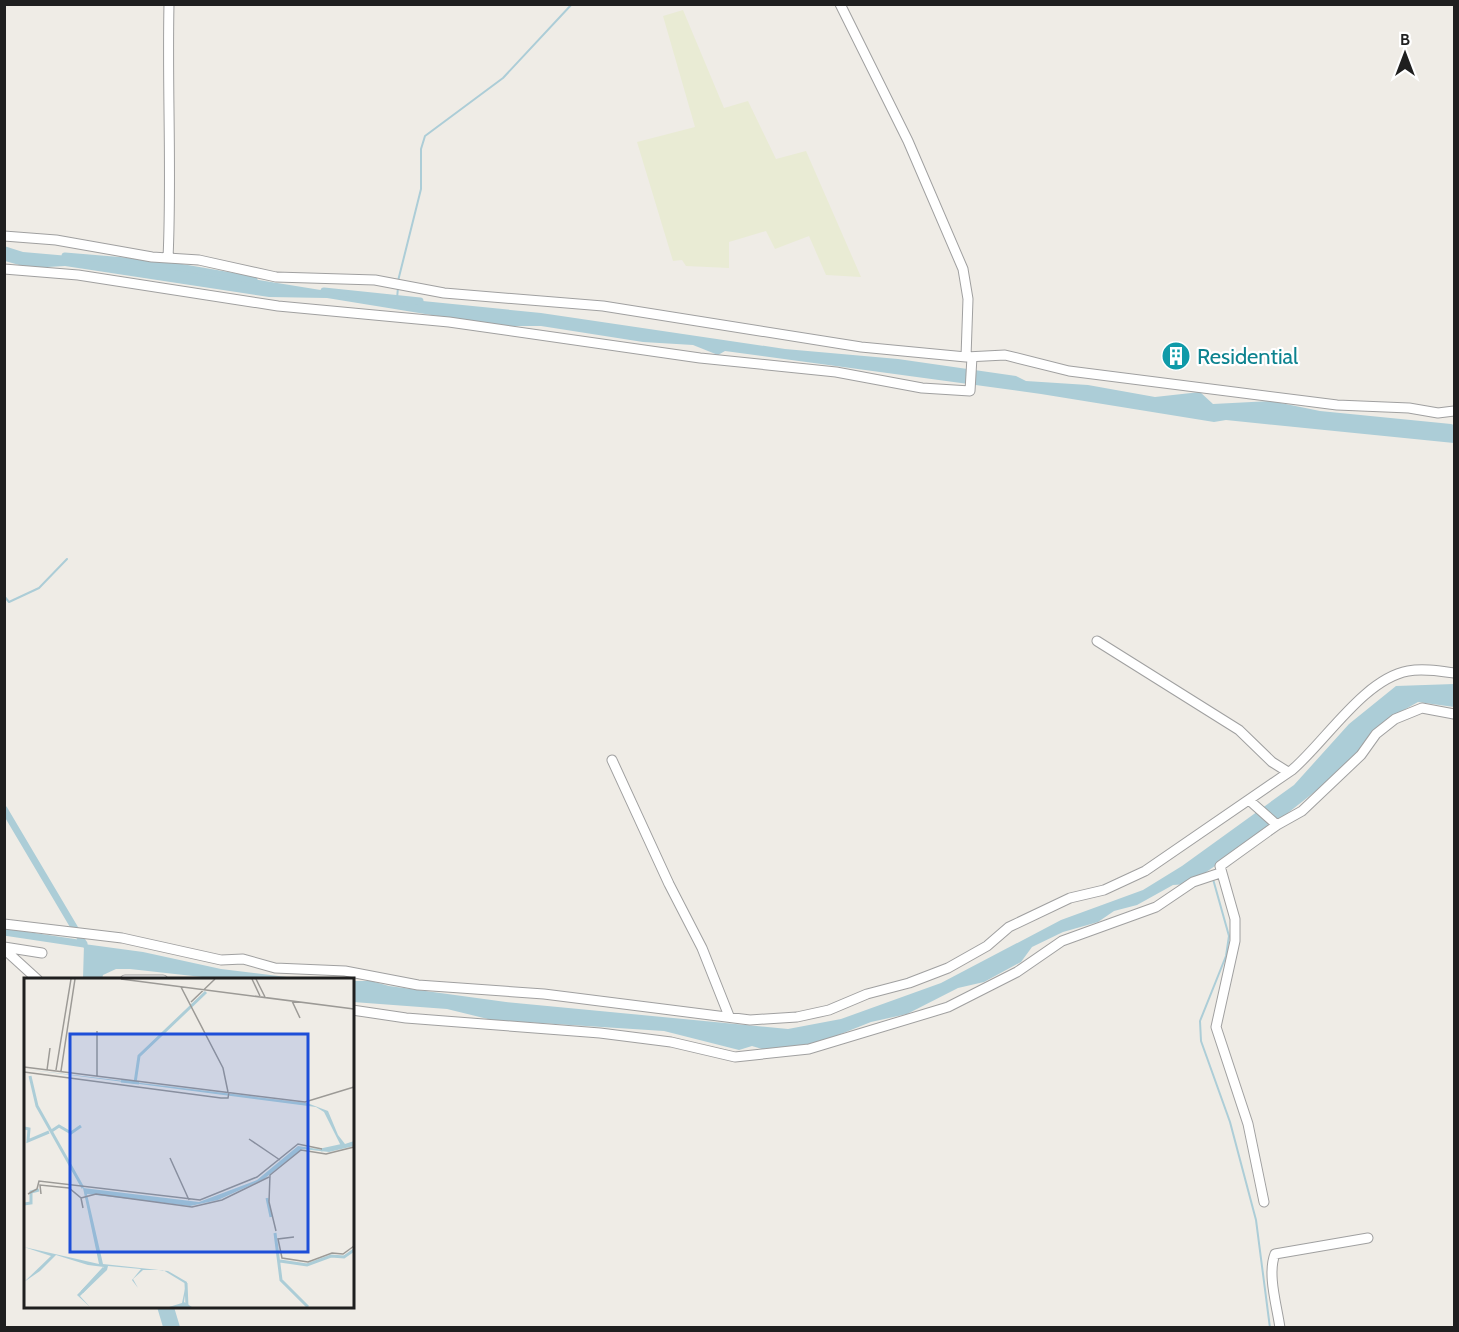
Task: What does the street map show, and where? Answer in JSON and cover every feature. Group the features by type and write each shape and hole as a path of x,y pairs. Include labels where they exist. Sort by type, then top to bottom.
{"street":[{"path":"168,258 171,200 167,88 169,4"},
{"path":"4,269 78,275 278,306 449,322 700,358 836,372 922,388 970,391 968,299 963,269 908,141 840,4"},
{"path":"4,236 56,240 168,258 199,260 276,277 375,280 444,293 564,301 861,347 970,359 984,354 999,354 1044,366 1124,379 1337,405 1451,411"},
{"path":"1097,641 1239,730 1286,774"},
{"path":"4,924 122,938 196,956 221,960 243,959 275,968 345,971 418,985 544,994 719,1014 750,1020 812,1014 939,972 987,946 1009,927 1070,898 1104,890 1145,871 1189,842 1211,823 1250,801 1286,774 1311,754 1354,704 1397,675 1425,670 1455,673"},
{"path":"1264,1202 1248,1124 1216,1027 1235,941 1235,919 1219,874 1220,866 1311,804 1361,755 1376,734 1395,718 1422,708 1455,714"},
{"path":"612,760 669,884 702,948 719,1014"},
{"path":"1250,801 1277,825"},
{"path":"354,1010 406,1017 590,1032 671,1042 735,1058 822,1047 933,1012 1017,972 1062,941 1156,907 1206,876 1219,874"},
{"path":"4,948 42,953"},
{"path":"4,948 36,978"},
{"path":"1280,1328 1272,1262 1275,1254 1368,1238"}],"green space":[{"path":"683,10 724,108 748,101 776,159 806,151 861,277 826,275 809,236 775,249 766,231 729,242 729,268 686,266 682,260 673,261 637,142 695,127 663,16"}],"water":[{"path":"4,246 23,252 161,264 333,292 541,313 785,349 898,359 1016,376 1026,381 1088,385 1155,397 1200,392 1213,404 1271,401 1320,411 1451,424 1454,425 1454,443 1226,420 1214,422 1041,394 725,351 718,355 693,345 643,342 541,326 499,326 327,298 269,297 65,266 30,268 5,261"},
{"path":"1454,684 1454,707 1418,702 1393,716 1331,779 1261,834 1189,884 1173,885 1137,905 1114,911 1098,922 1063,932 1032,947 1021,962 984,982 958,988 907,1014 871,1022 813,1045 762,1049 752,1046 739,1050 664,1031 492,1020 447,1009 354,1002 354,981 371,981 389,986 506,1002 788,1029 841,1019 941,983 1061,920 1143,890 1182,866 1294,785 1349,724 1396,686"},
{"path":"84,944 143,952 221,969 295,978 211,978 116,969 103,975 102,978 83,978"},
{"path":"157,1308 174,1308 180,1327 163,1327"}],"waterway":[{"path":"398,281 421,189 421,149 425,136 503,78 572,4"},
{"path":"65,256 161,264 254,280"},
{"path":"397,299 398,287"},
{"path":"324,291 420,301"},
{"path":"4,596 9,602 39,588 67,559"},
{"path":"4,809 84,944"},
{"path":"1213,879 1229,936 1226,956 1200,1021 1201,1041 1230,1122 1256,1220 1270,1328"},
{"path":"4,932 84,944"}],"place":[{"name":"Residential","path":"1176,356"}]}
